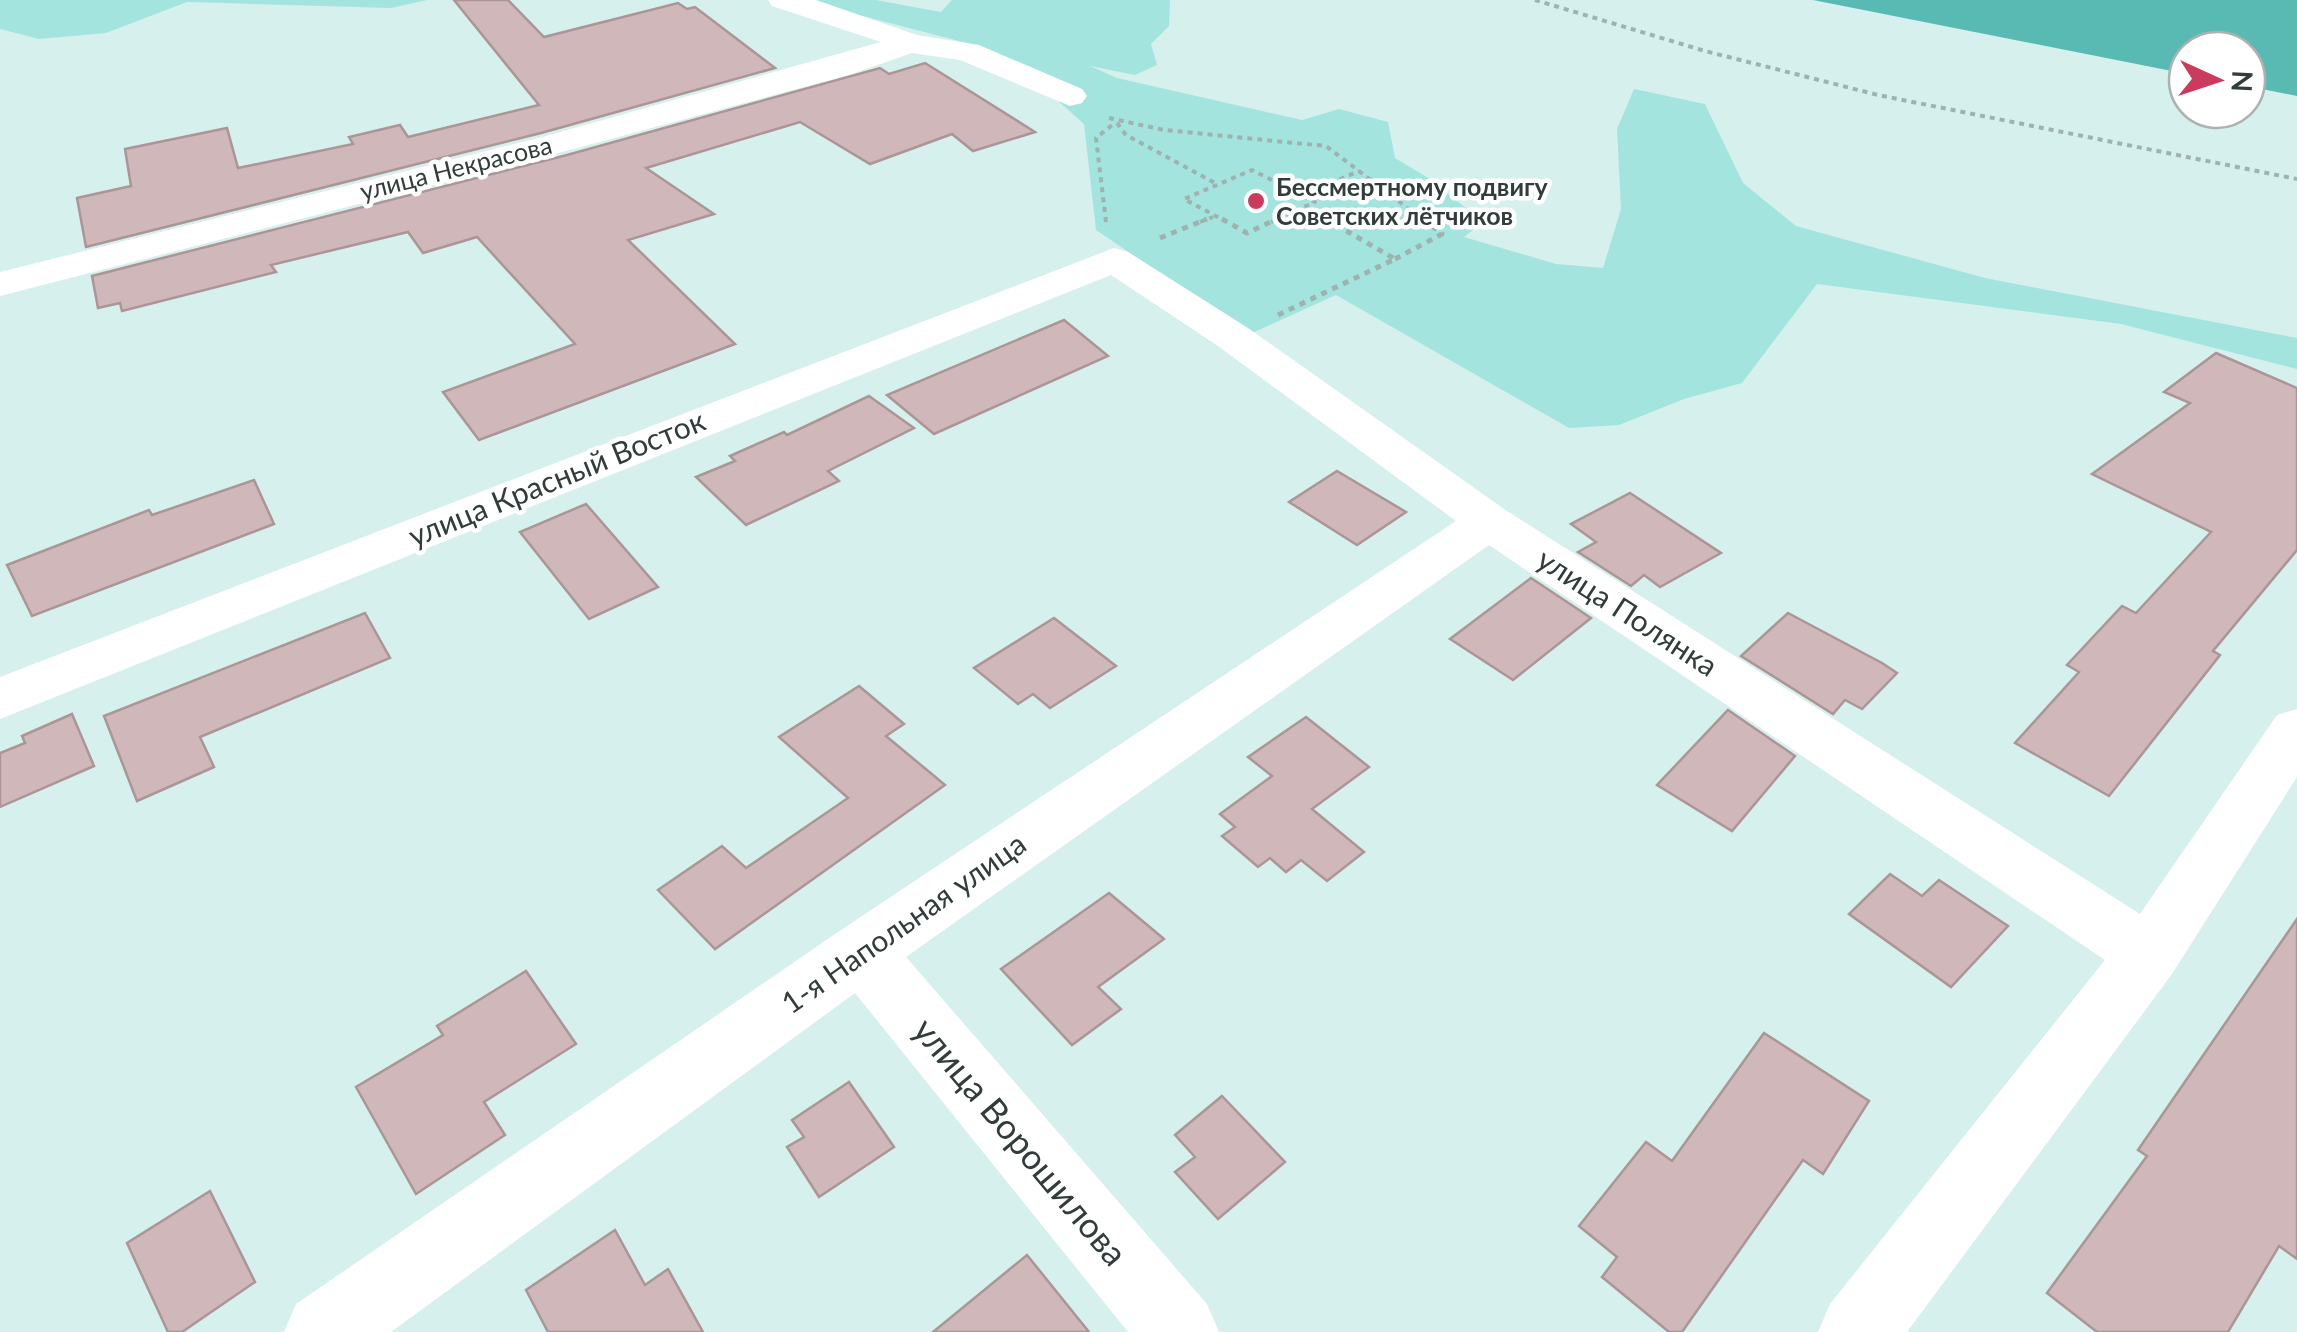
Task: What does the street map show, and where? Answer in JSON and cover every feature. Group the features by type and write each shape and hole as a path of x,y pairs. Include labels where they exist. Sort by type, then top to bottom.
{"street":[{"path":"783,0 859,22 910,43 968,52 1070,96"},
{"name":"улица Некрасова","path":"0,284 554,144 838,68 910,43"},
{"name":"улица Полянка","path":"1124,243 1233,337 1490,522 2149,954"},
{"name":"улица Красный Восток","path":"0,698 1124,243"},
{"name":"1-я Напольная улица","path":"324,1332 861,952 1490,522"},
{"path":"1858,1332 2149,954 2297,730"},
{"name":"улица Ворошилова","path":"861,952 1180,1332"}],"path":[{"path":"1535,0 1705,51 1878,95 2297,179"},
{"path":"1116,122 1126,135 1218,184"},
{"path":"1215,216 1124,243 1096,138 1116,122 1326,146 1442,234 1233,337"},
{"path":"1252,170 1315,202 1247,233 1184,198 1218,184 1252,170"},
{"path":"1302,196 1358,171"},
{"path":"1305,207 1395,259"}],"shaded area":[{"path":"0,0 427,0 391,8 187,2 106,33 39,39 0,29"},
{"path":"801,0 876,0 941,12 952,0 1170,0 1169,26 1151,44 1157,65 1135,75 1090,66 1117,78 1302,120 1339,109 1388,122 1395,158 1430,179 1483,222 1464,237 1556,264 1603,268 1621,209 1617,129 1634,89 1705,104 1743,183 1796,226 1985,278 2297,338 2297,369 2121,324 1817,284 1742,383 1684,399 1619,425 1569,428 1336,295 1250,334 1096,230 1084,124 1057,100 1084,90 982,47"},
{"path":"1813,0 2297,0 2297,96 2267,90 2267,30 2167,30 2167,70"}],"building":[{"path":"454,0 508,0 544,37 678,3 687,9 695,7 775,68 541,133 86,247 77,198 131,186 125,149 227,128 238,168 353,144 349,137 400,125 408,137 539,105"},
{"path":"925,63 1035,132 973,151 952,134 870,164 800,122 646,168 714,214 628,240 735,344 479,440 443,392 575,344 477,237 423,253 408,232 271,265 276,272 122,311 120,303 98,308 92,276 567,155 880,68 889,74"},
{"path":"1064,320 1108,356 934,434 887,395"},
{"path":"2216,353 2297,388 2297,550 2213,651 2220,655 2109,796 2015,743 2079,672 2067,665 2122,606 2136,613 2211,532 2092,474 2190,403 2164,392"},
{"path":"869,396 914,428 828,471 839,481 746,525 696,477 735,461 730,456 784,432 787,435"},
{"path":"1337,471 1406,512 1357,545 1289,502"},
{"path":"254,480 274,524 32,616 7,565 149,510 152,515"},
{"path":"1630,493 1721,553 1660,587 1644,575 1631,586 1578,552 1596,542 1571,524"},
{"path":"586,504 658,587 589,619 520,532"},
{"path":"1531,578 1591,618 1513,680 1450,639"},
{"path":"365,613 390,658 200,737 214,767 137,801 104,716"},
{"path":"1788,613 1897,673 1862,709 1845,700 1833,714 1741,656"},
{"path":"1054,618 1116,666 1050,708 1033,694 1018,704 974,668"},
{"path":"859,686 904,724 886,736 945,785 715,949 658,890 722,846 746,868 848,798 779,737"},
{"path":"1728,710 1795,756 1732,831 1657,785"},
{"path":"72,714 94,766 0,807 0,753 25,743 22,736"},
{"path":"1306,717 1369,767 1312,809 1364,852 1327,881 1301,860 1286,872 1270,858 1258,867 1222,836 1235,827 1220,814 1272,776 1248,757"},
{"path":"1890,874 1922,896 1939,880 2008,926 1951,987 1849,914"},
{"path":"1109,893 1164,939 1098,987 1121,1009 1072,1045 1001,969"},
{"path":"2297,919 2297,1259 2279,1246 2228,1332 2097,1332 2047,1293 2147,1156 2138,1150"},
{"path":"526,971 576,1044 484,1102 505,1135 416,1194 356,1087 443,1035 437,1026"},
{"path":"1764,1033 1869,1101 1823,1174 1803,1160 1682,1332 1669,1332 1602,1277 1617,1257 1579,1226 1646,1142 1672,1161"},
{"path":"849,1082 894,1147 819,1197 787,1147 804,1137 792,1120"},
{"path":"1222,1096 1285,1162 1218,1219 1175,1172 1195,1157 1175,1135"},
{"path":"210,1191 255,1282 182,1332 168,1332 127,1243"},
{"path":"615,1230 645,1285 668,1269 703,1332 548,1332 526,1290"},
{"path":"1027,1255 1089,1332 933,1332"}],"place":[{"name":"Бессмертному подвигу Советских лётчиков","path":"1256,201"}]}
